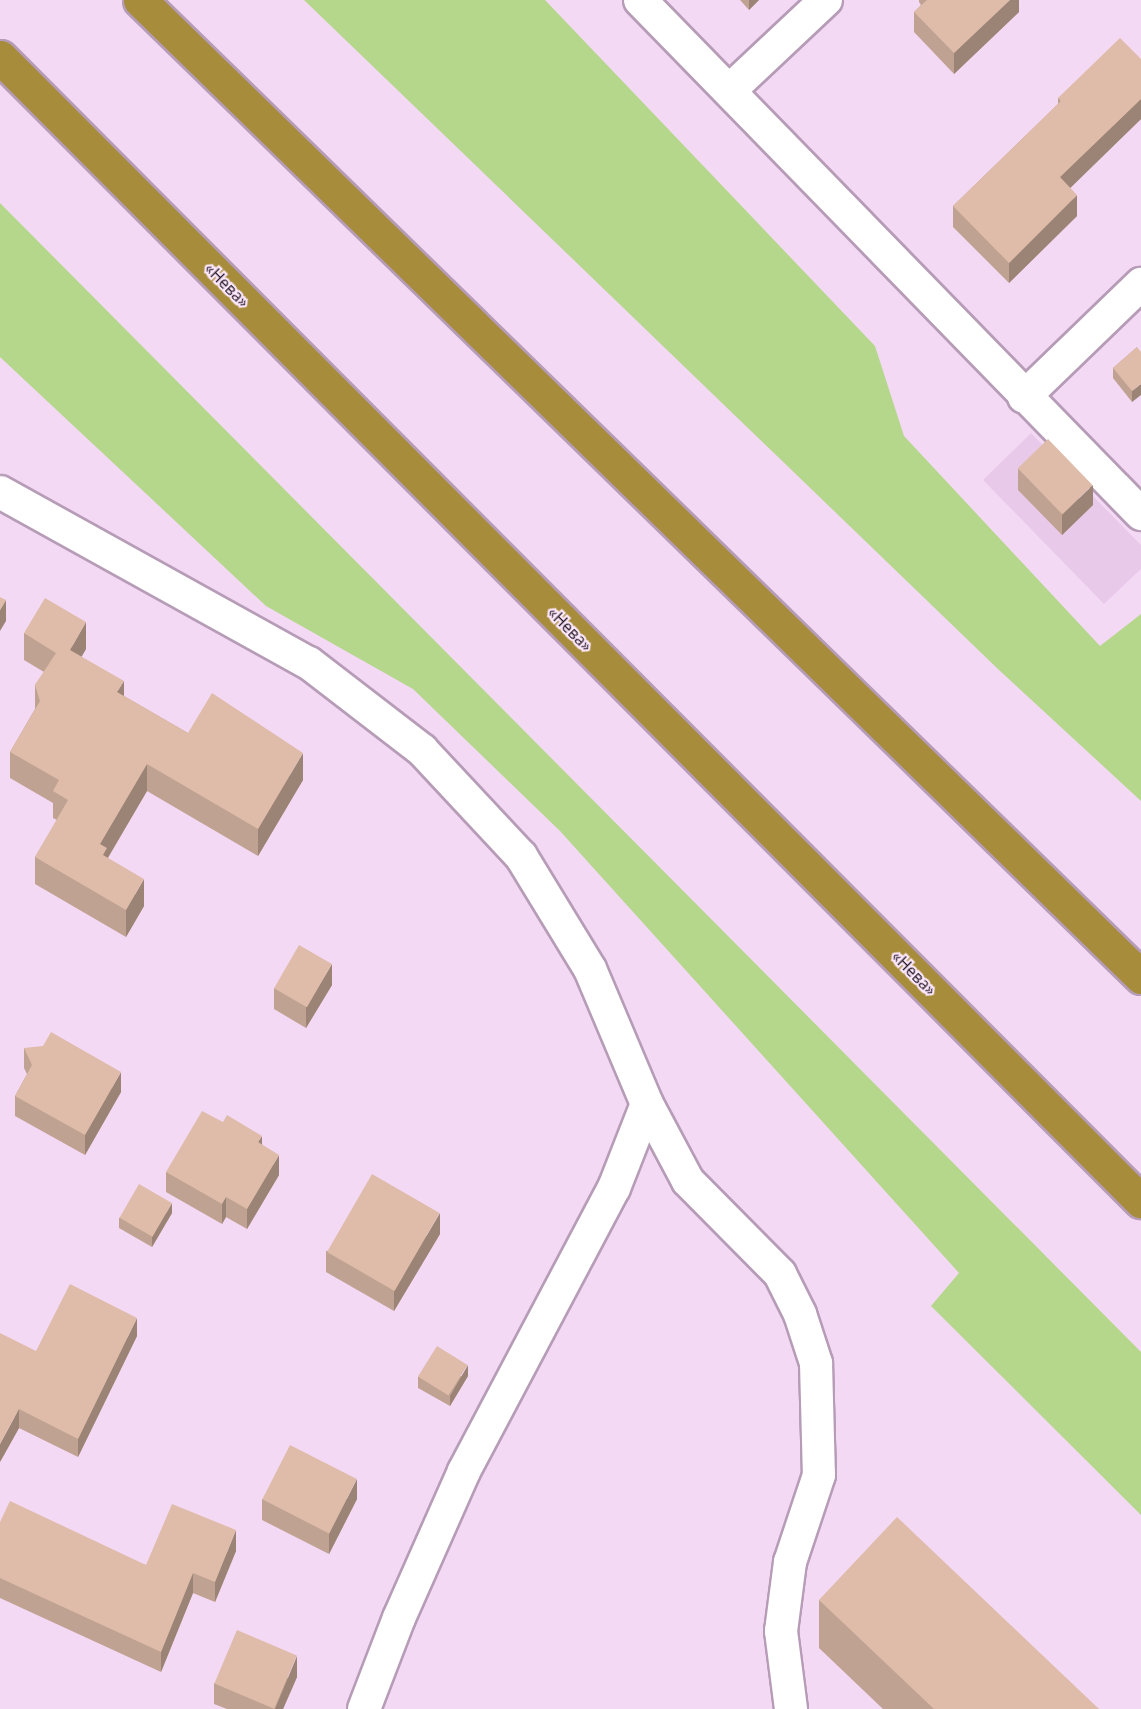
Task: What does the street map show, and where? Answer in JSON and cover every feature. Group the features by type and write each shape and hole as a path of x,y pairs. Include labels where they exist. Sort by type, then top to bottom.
{"highway":[{"path":"140,0 1141,977"},
{"name":"«Нева»","path":"0,57 1141,1201"}],"street":[{"path":"640,0 1024,397 1141,514"},
{"path":"729,92 826,0"},
{"path":"1024,397 1141,284"},
{"path":"0,492 309,663 422,750 521,856 590,969 647,1104 688,1181 780,1274 800,1314 816,1363 819,1475 790,1562 781,1631 791,1709"},
{"path":"364,1709 399,1618 464,1471 614,1188 647,1104"}],"shaded area":[{"path":"1031,433 1141,545 1141,569 1104,604 983,480"}],"green space":[{"path":"304,0 545,0 875,346 904,436 1100,646 1141,614 1141,801 999,670"},
{"path":"0,203 1141,1352 1141,1515 931,1306 959,1273 560,831 413,689 266,606 0,357"}],"building":[{"path":"927,0 1010,0 954,53 914,12"},
{"path":"1120,38 1141,59 1141,99 1060,177 1077,195 1009,263 953,206 1061,101 1058,98"},
{"path":"1137,347 1141,352 1141,384 1132,391 1113,368"},
{"path":"1048,439 1092,485 1062,514 1018,468"},
{"path":"0,597 6,600 0,610"},
{"path":"45,598 86,622 70,650 124,681 117,692 188,733 212,693 303,753 258,829 147,764 100,844 107,848 103,855 144,879 126,910 35,857 68,800 53,791 59,780 10,752 40,701 35,685 56,653 24,633"},
{"path":"299,945 332,964 307,1007 274,988"},
{"path":"51,1032 121,1072 85,1135 15,1096 32,1065 24,1048 43,1046"},
{"path":"202,1111 223,1122 227,1115 262,1136 258,1142 279,1155 247,1209 226,1197 222,1204 166,1172"},
{"path":"372,1174 440,1213 395,1291 327,1252"},
{"path":"139,1184 172,1203 152,1237 120,1218"},
{"path":"70,1284 137,1318 78,1439 19,1409 0,1444 0,1333 36,1351"},
{"path":"437,1346 468,1365 448,1396 418,1377"},
{"path":"290,1445 357,1479 329,1533 262,1499"},
{"path":"10,1501 146,1565 172,1504 236,1530 215,1582 193,1573 161,1652 0,1578 0,1522"},
{"path":"897,1517 1099,1709 934,1709 819,1600"},
{"path":"237,1630 297,1655 274,1709 214,1683"}]}
